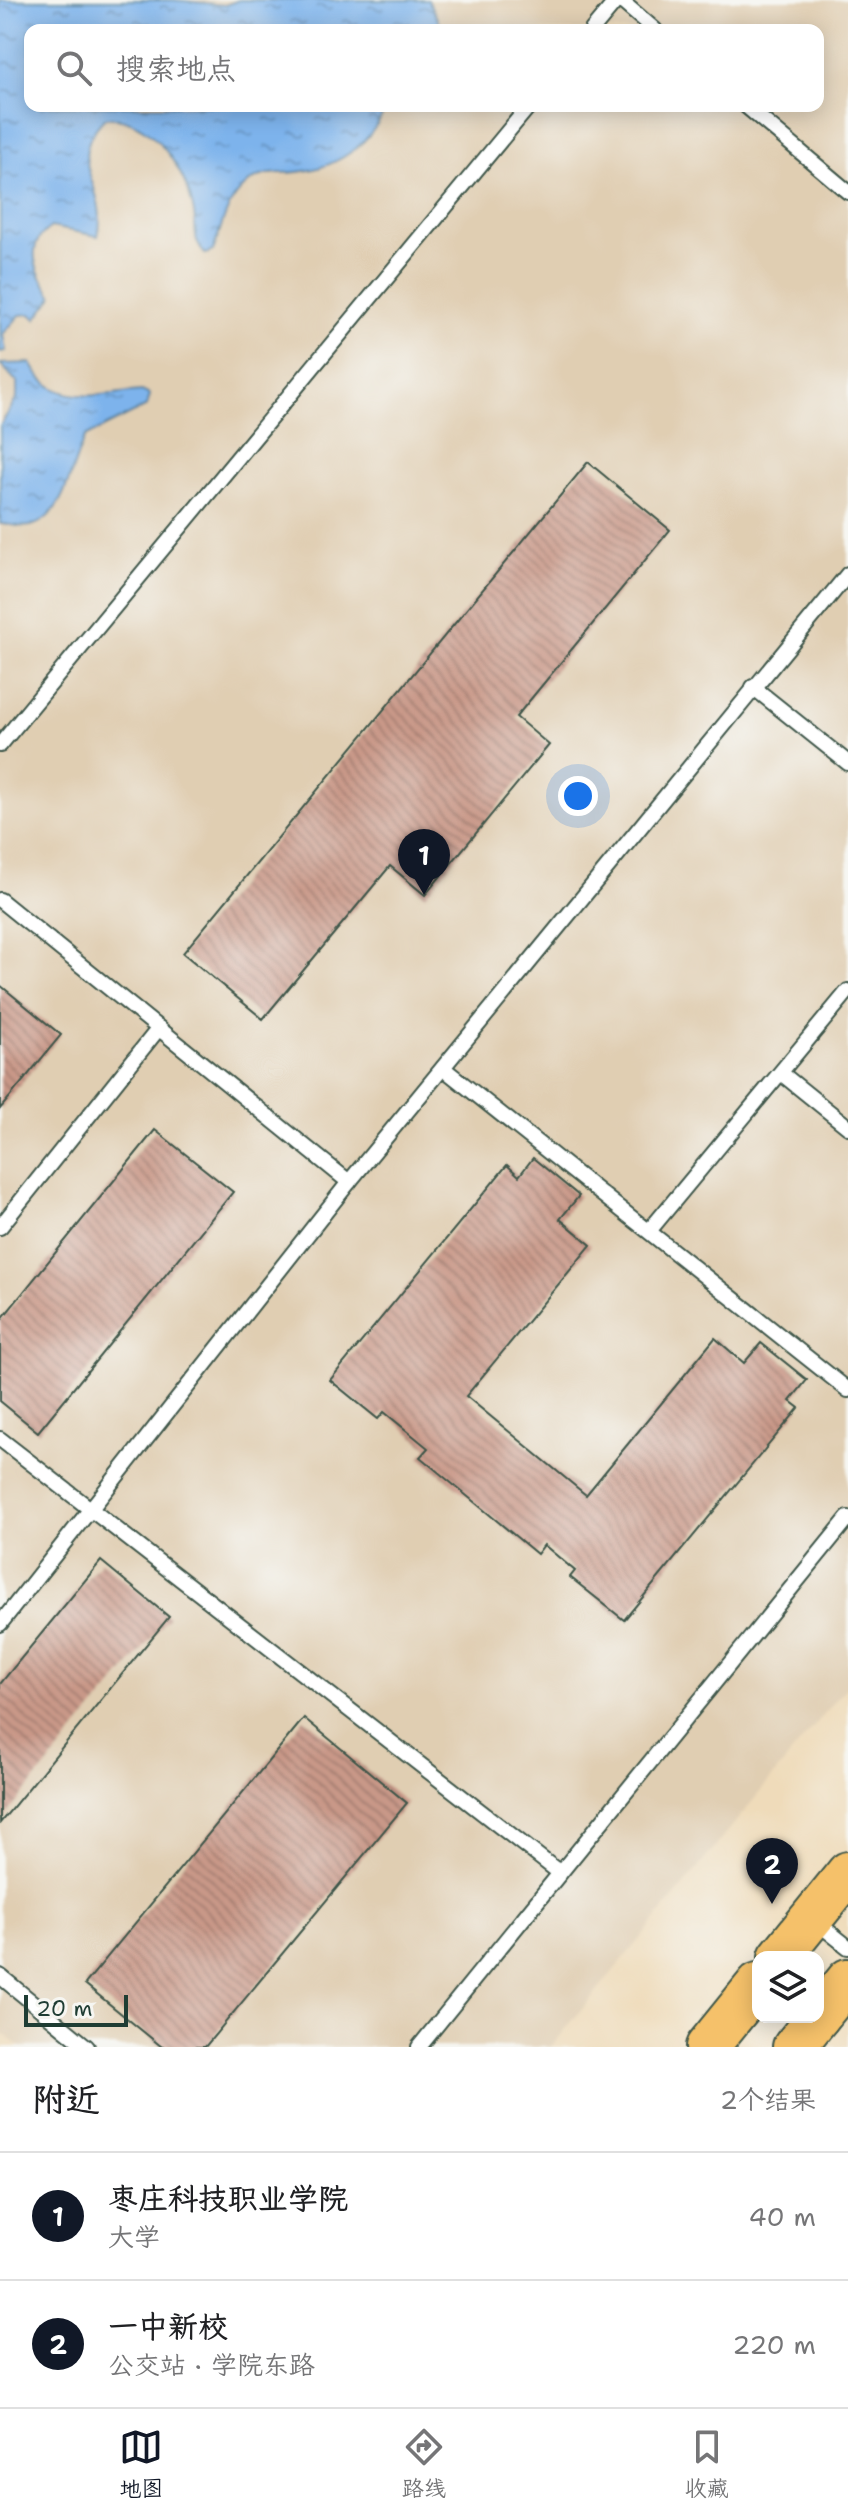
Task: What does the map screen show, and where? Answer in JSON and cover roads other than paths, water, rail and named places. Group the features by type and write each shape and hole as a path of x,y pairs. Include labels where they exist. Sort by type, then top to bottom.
{"main road":[{"path":"785,1951 848,1873"},
{"path":"824,2010 848,1980"},
{"path":"707,2047 752,1991"},
{"path":"794,2047 813,2023"}],"lane":[{"path":"597,24 618,0 648,24"},
{"path":"0,745 524,112"},
{"path":"753,112 848,192"},
{"path":"0,1624 349,1182 848,574"},
{"path":"753,687 848,763"},
{"path":"0,900 349,1182"},
{"path":"649,1231 848,991"},
{"path":"0,1227 159,1028"},
{"path":"443,1068 848,1390"},
{"path":"781,1073 848,1127"},
{"path":"0,1439 560,1873"},
{"path":"419,2047 848,1518"},
{"path":"812,1918 848,1947"},
{"path":"0,1976 87,2047"}],"water":[{"path":"0,0 174,0 225,5 239,0 428,0 440,24 24,24 24,112 383,112 362,143 339,159 312,170 270,174 251,181 228,208 213,251 205,254 197,239 194,213 184,180 164,149 137,126 122,119 105,118 87,148 100,218 98,236 51,227 42,234 37,243 35,260 53,296 36,319 31,314 20,315 3,334 6,351 0,352"},
{"path":"31,363 40,377 64,392 94,395 142,391 150,395 147,406 85,437 60,501 43,521 31,526 0,524 0,426 17,398 17,382 0,364"}],"place":[{"name":"枣庄科技职业学院","path":"424,895"},
{"name":"一中新校","path":"772,1904"}]}
